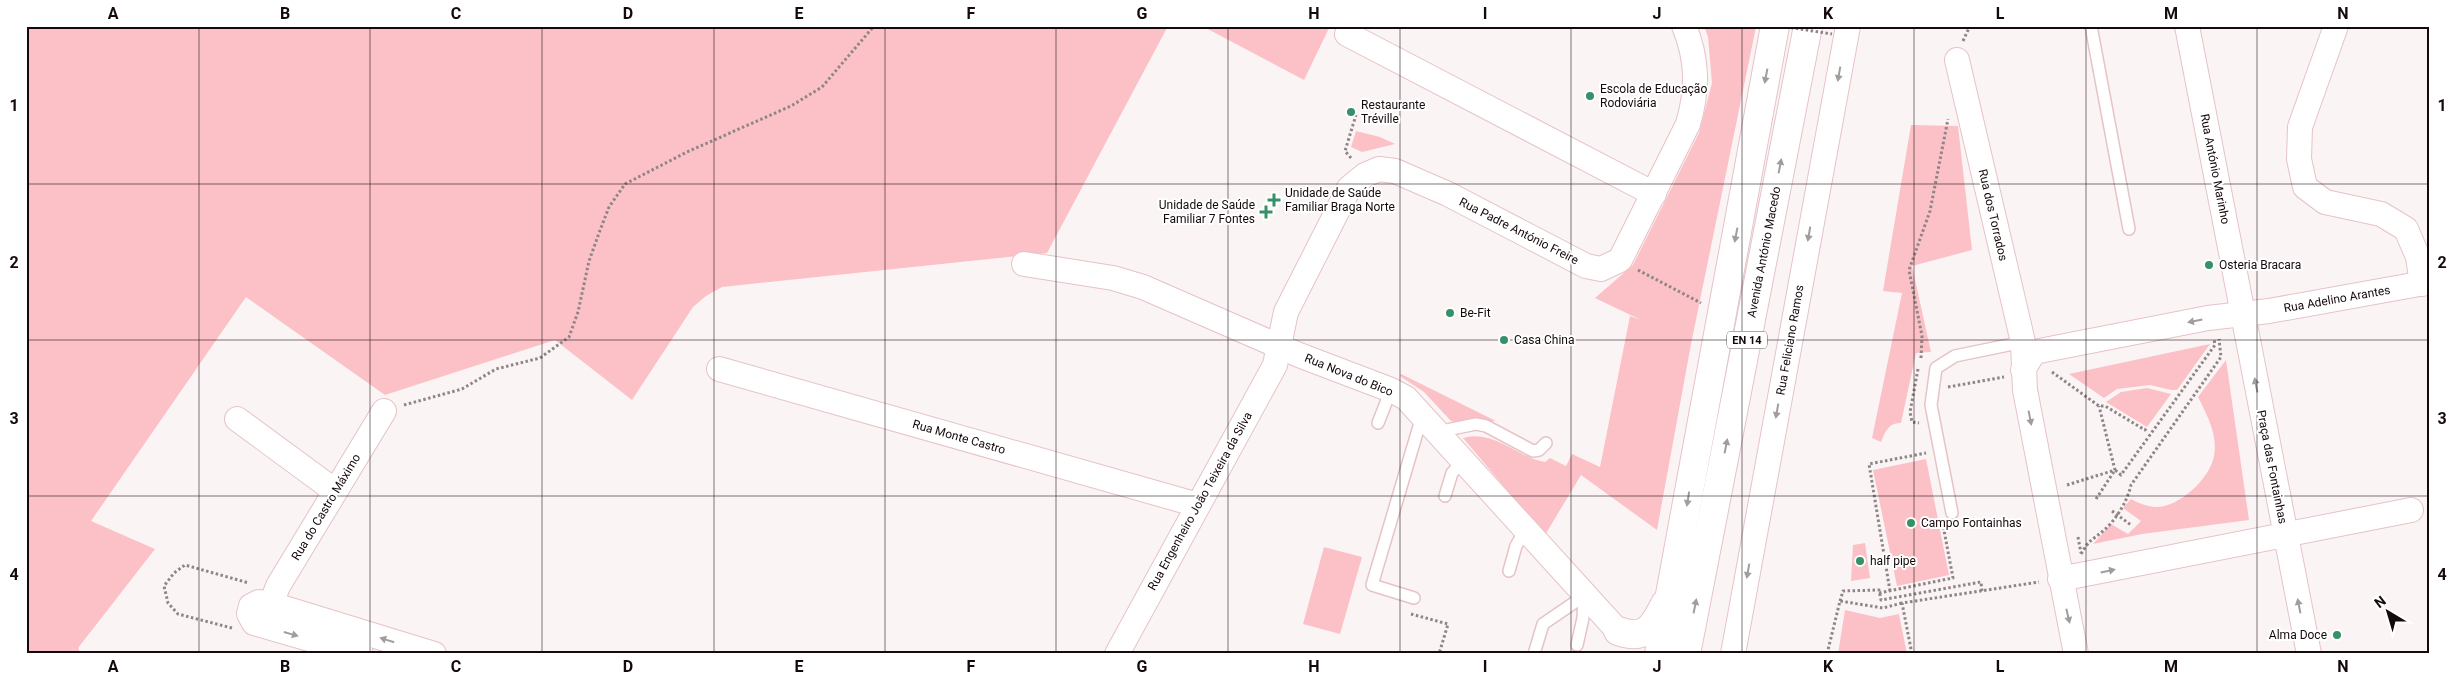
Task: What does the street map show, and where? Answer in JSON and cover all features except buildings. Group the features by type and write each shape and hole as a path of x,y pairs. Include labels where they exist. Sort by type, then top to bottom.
{"highway":[{"name":"EN 14","path":"1659,654 1673,589 1775,26"},
{"name":"Avenida António Macedo","path":"1686,654 1829,29"},
{"path":"1618,631 1629,635 1643,634 1655,623 1673,589"},
{"path":"1618,631 1632,654"}],"street":[{"path":"1620,260 1688,124 1694,101 1696,76 1692,46 1684,26"},
{"name":"Rua António Marinho","path":"2187,26 2243,313"},
{"path":"2336,26 2300,127 2299,159 2305,186 2325,202 2381,214 2406,229 2418,257 2426,283"},
{"name":"Rua Feliciano Ramos","path":"1733,654 1829,29"},
{"path":"1347,34 1654,194"},
{"name":"Rua dos Torrados","path":"1957,60 2023,342 2013,373"},
{"name":"Rua Padre António Freire","path":"1278,346 1286,312 1349,188 1365,174 1379,170 1395,171 1448,194 1586,266 1601,269 1620,260"},
{"name":"Rua Nova do Bico","path":"1024,264 1113,278 1143,287 1278,346 1391,390 1406,398 1584,596 1618,631"},
{"name":"Rua Adelino Arantes","path":"2243,313 2269,312 2426,283"},
{"path":"2076,654 2050,580 2013,373 2034,352 2243,313"},
{"name":"Praça das Fontainhas","path":"2050,580 2285,536 2243,313"},
{"name":"Rua Engenheiro João Teixeira da Silva","path":"1117,654 1275,365 1278,346"},
{"name":"Rua Monte Castro","path":"720,369 1198,505"},
{"name":"Rua do Castro Máximo","path":"271,604 278,586 384,411"},
{"path":"237,419 335,491"},
{"path":"2301,650 2285,536 2411,510"},
{"path":"361,654 254,623 249,614 251,606 259,602 271,604 434,654"}],"lane":[{"path":"2091,26 2129,229"},
{"path":"1947,517 1931,405 1936,368 1955,356 2023,342"},
{"path":"1378,423 1391,390"},
{"path":"1414,598 1372,585 1430,424 1476,424 1486,426 1533,451 1540,450 1546,444"},
{"path":"1445,496 1452,473 1463,461"},
{"path":"1509,571 1516,546 1525,530"},
{"path":"1577,645 1583,618 1584,596"},
{"path":"1534,654 1543,624 1584,596"}],"path":[{"path":"384,411 462,389 496,369 540,358 569,337 578,312 589,261 599,233 609,207 625,184 662,164 791,106 822,88 874,26"},
{"path":"1782,26 1829,29"},
{"path":"1356,116 1345,151 1356,164"},
{"path":"1921,358 1922,336 1909,270 1930,211 1948,116"},
{"path":"1620,260 1702,304"},
{"path":"2099,406 2115,470 2121,475 2214,344 2212,333"},
{"path":"2081,554 2090,539 2102,531 2117,514 2128,496 2131,485 2221,356 2219,339"},
{"path":"2052,372 2099,406 2106,406 2145,430 2147,427"},
{"path":"1973,382 2013,373"},
{"path":"1922,419 1924,424"},
{"path":"1890,591 1869,464 1930,452"},
{"path":"2067,484 2115,470"},
{"path":"2096,499 2115,470"},
{"path":"2112,511 2131,525"},
{"path":"1879,593 1953,578 1947,517"},
{"path":"239,630 178,614 168,602 164,586 174,573 185,565 255,585"},
{"path":"1840,602 1883,608 2050,580"},
{"path":"1827,654 1843,591 1879,590 1880,600 1981,582 1982,591"},
{"path":"1902,604 1912,654"},
{"path":"1439,654 1448,624"}],"shaded area":[{"path":"26,26 1168,26 1047,253 722,287 706,296 693,307 632,400 555,340 385,395 246,297 91,521 155,549 78,648 81,654 26,654"},
{"path":"1202,26 1330,26 1304,80"},
{"path":"1704,26 1756,27 1691,344 1657,530 1581,475 1545,535 1463,438 1485,437 1534,459 1545,462 1550,458 1566,466 1572,454 1600,467 1630,316 1641,320 1595,298 1633,265 1699,133 1712,83 1708,37"},
{"path":"1911,125 1958,126 1972,250 1912,266 1931,352 1916,353 1901,423 1890,426 1881,442 1872,438 1902,293 1883,291"},
{"path":"1356,131 1380,137 1395,144 1362,152 1351,147"},
{"path":"2210,344 2177,390 2150,385 2117,389 2104,398 2069,374"},
{"path":"2226,360 2249,520 2142,534 2093,544 2111,524 2128,534 2141,521 2123,508 2131,499 2150,506 2165,506 2184,497 2207,473 2215,448 2211,425 2198,397"},
{"path":"1401,374 1496,421 1457,423 1451,421 1424,392 1400,376"},
{"path":"2147,388 2171,394 2147,427 2106,402 2121,392"},
{"name":"Campo Fontainhas","path":"1926,459 1949,575 1897,586 1873,470"},
{"name":"half pipe","path":"1865,543 1870,578 1851,581 1853,545"},
{"path":"1324,547 1362,557 1340,634 1303,624"},
{"path":"1845,610 1880,618 1899,614 1907,654 1838,654"}],"place":[{"name":"Escola de Educação Rodoviária","path":"1590,96"},
{"name":"Restaurante Tréville","path":"1351,112"},
{"name":"Unidade de Saúde Familiar Braga Norte","path":"1274,200"},
{"name":"Unidade de Saúde Familiar 7 Fontes","path":"1266,212"},
{"name":"Osteria Bracara","path":"2209,265"},
{"name":"Be-Fit","path":"1450,313"},
{"name":"Casa China","path":"1504,340"},
{"name":"Campo Fontainhas","path":"1911,523"},
{"name":"half pipe","path":"1860,561"},
{"name":"Alma Doce","path":"2337,635"}]}
